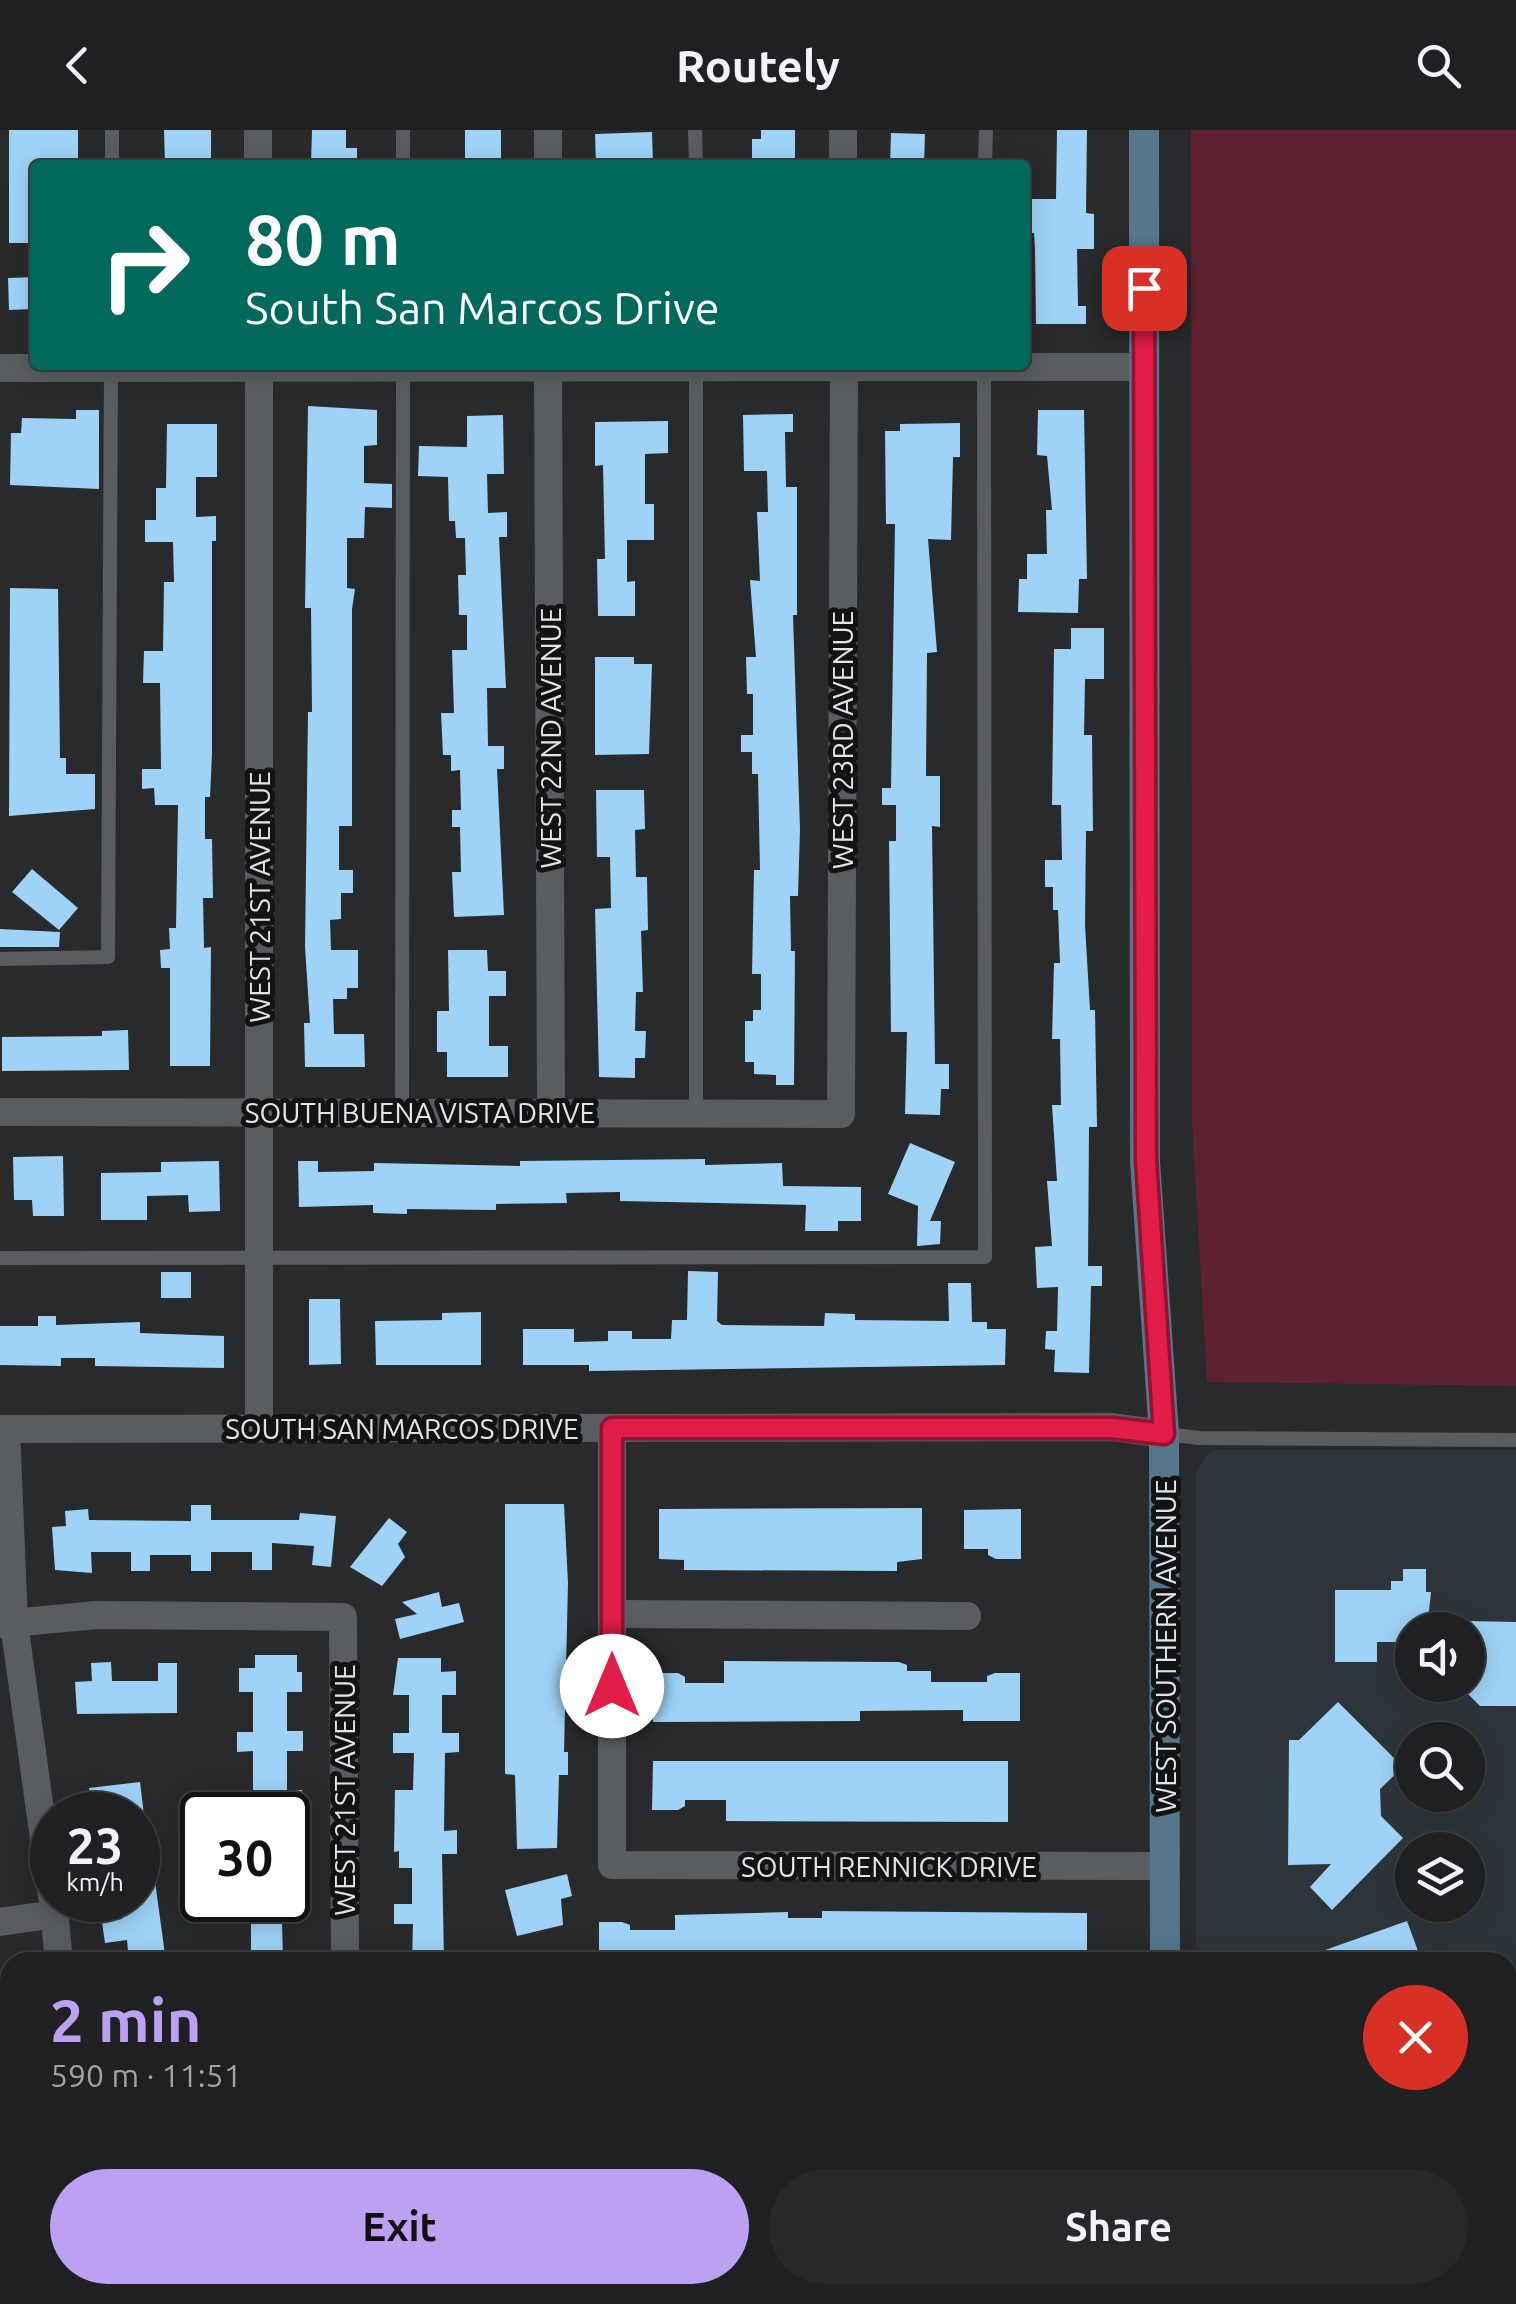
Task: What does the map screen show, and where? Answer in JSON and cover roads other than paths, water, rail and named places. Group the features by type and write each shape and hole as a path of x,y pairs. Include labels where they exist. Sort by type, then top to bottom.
{"main road":[{"name":"WEST SOUTHERN AVENUE","path":"1144,130 1146,1160 1164,1434 1165,1952"}],"street":[{"path":"258,130 258,160"},
{"path":"548,130 548,160"},
{"path":"843,130 843,160"},
{"path":"0,368 30,367"},
{"path":"1030,367 1144,368"},
{"name":"WEST 21ST AVENUE","path":"259,370 260,1428"},
{"name":"WEST 22ND AVENUE","path":"548,370 551,1111"},
{"name":"WEST 23RD AVENUE","path":"840,1114 844,370"},
{"name":"SOUTH BUENA VISTA DRIVE","path":"0,1112 840,1114"},
{"path":"612,1428 612,1614 966,1616"},
{"name":"SOUTH SAN MARCOS DRIVE","path":"3,1429 1112,1428 1164,1434"},
{"path":"3,1429 7,1624 35,1792"},
{"name":"WEST 21ST AVENUE","path":"7,1624 97,1614 343,1617 345,1952"},
{"name":"SOUTH RENNICK DRIVE","path":"612,1614 612,1865 1165,1866"},
{"path":"0,1922 30,1911"},
{"path":"56,1922 58,1952"}],"lane":[{"path":"112,130 112,160"},
{"path":"403,130 403,160"},
{"path":"696,130 696,160"},
{"path":"985,160 986,130"},
{"path":"0,959 108,957 111,370"},
{"path":"402,1112 403,370"},
{"path":"696,370 696,1113"},
{"path":"0,1258 985,1257 984,370"},
{"path":"1164,1434 1200,1438 1516,1440"}]}
